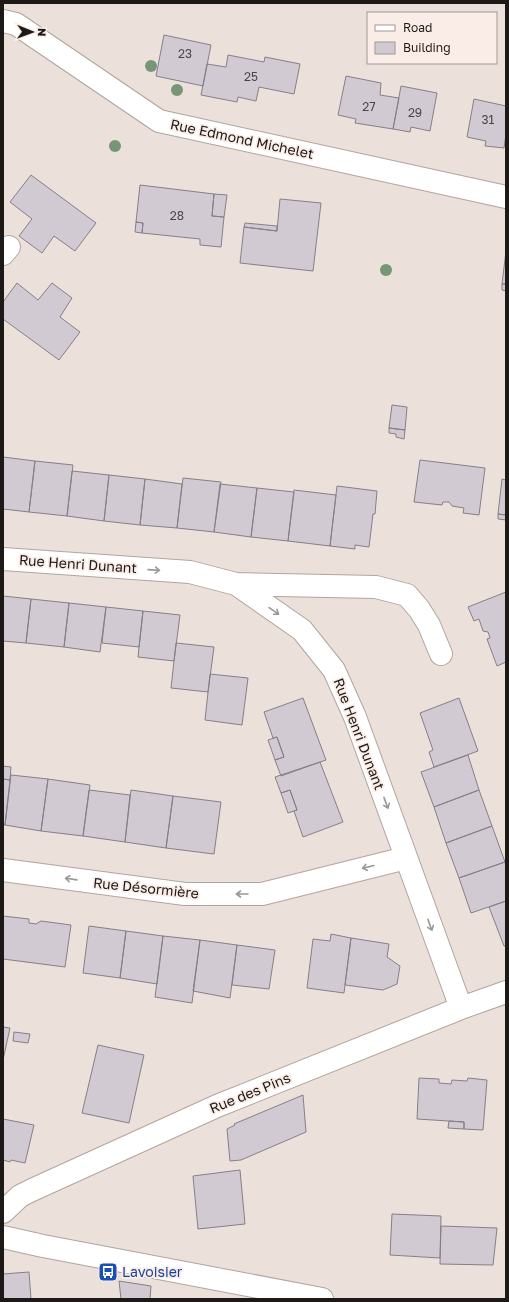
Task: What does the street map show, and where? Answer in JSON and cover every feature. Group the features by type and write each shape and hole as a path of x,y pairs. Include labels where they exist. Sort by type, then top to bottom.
{"street":[{"name":"Rue Edmond Michelet","path":"3,21 16,24 159,121 506,197"},
{"name":"Rue Henri Dunant","path":"3,559 190,572 236,584 302,630 334,670 355,717 461,1008"},
{"path":"236,584 376,586 407,595 419,608 429,625 441,654"},
{"name":"Rue Désormière","path":"3,870 185,894 262,894 406,858"},
{"name":"Rue des Pins","path":"3,1212 20,1196 32,1190 217,1106 461,1008 506,992"},
{"path":"3,1237 43,1246 322,1299"}],"building":[{"path":"164,35 211,45 203,86 156,76"},
{"path":"228,55 264,62 265,57 300,64 294,94 259,87 256,101 238,97 237,102 201,95 207,64 226,67"},
{"path":"346,76 381,83 380,95 399,98 393,129 355,123 356,119 338,115"},
{"path":"401,86 437,93 430,131 411,127 410,132 393,129"},
{"path":"474,99 506,106 506,134 504,148 485,146 486,141 467,137"},
{"path":"31,175 96,223 75,251 54,236 42,253 19,236 32,219 10,202"},
{"path":"140,185 214,194 212,216 224,217 221,247 200,245 200,239 142,233 143,223 136,222"},
{"path":"214,194 227,195 224,217 212,216"},
{"path":"280,199 321,203 313,271 240,263 244,227 277,231"},
{"path":"136,222 143,223 142,233 135,232"},
{"path":"245,223 277,226 277,231 244,227"},
{"path":"506,251 506,284 502,284"},
{"path":"17,283 38,300 52,283 72,298 60,317 80,332 59,360 3,319 3,302"},
{"path":"502,284 506,284 506,291 502,290"},
{"path":"392,405 407,407 405,430 389,428"},
{"path":"389,428 405,430 404,439 396,437 396,434 389,433"},
{"path":"3,457 35,461 29,512 3,509"},
{"path":"420,460 485,468 479,515 463,513 464,508 452,506 449,502 443,502 442,505 414,502"},
{"path":"35,461 73,465 67,516 29,512"},
{"path":"72,471 109,475 104,521 67,516"},
{"path":"109,475 145,479 140,525 104,521"},
{"path":"183,478 221,482 214,532 177,528"},
{"path":"145,479 182,484 177,528 140,525"},
{"path":"502,479 506,480 506,515 498,514"},
{"path":"220,484 257,488 251,537 214,532"},
{"path":"337,486 377,491 375,514 373,514 369,547 355,545 355,549 330,546"},
{"path":"257,488 294,492 288,541 251,537"},
{"path":"294,490 336,495 330,546 288,541"},
{"path":"498,514 506,515 506,520 498,519"},
{"path":"506,592 506,662 497,666 487,639 490,638 488,632 483,631 479,619 474,621 468,607"},
{"path":"3,596 31,599 26,643 3,641"},
{"path":"31,599 69,603 64,647 26,643"},
{"path":"69,603 106,607 100,652 64,647"},
{"path":"106,607 143,611 139,647 102,643"},
{"path":"143,611 180,615 174,661 138,657"},
{"path":"176,643 214,647 208,692 171,688"},
{"path":"210,674 248,678 242,725 205,720"},
{"path":"303,698 326,760 281,776 275,760 284,757 277,737 273,738 264,712"},
{"path":"459,698 478,751 434,767 429,752 433,750 420,713"},
{"path":"277,737 284,757 275,760 268,740"},
{"path":"468,755 479,790 434,807 421,772"},
{"path":"320,762 343,822 303,837 294,811 297,810 290,790 281,793 275,777"},
{"path":"3,766 11,767 10,780 3,779"},
{"path":"11,775 48,779 41,831 5,825"},
{"path":"3,779 10,780 5,825 3,825"},
{"path":"48,779 90,785 83,836 41,831"},
{"path":"89,790 130,795 125,842 83,836"},
{"path":"131,790 173,796 166,848 125,842"},
{"path":"290,790 297,810 288,813 281,793"},
{"path":"479,790 492,826 446,843 434,807"},
{"path":"173,796 221,802 214,854 166,848"},
{"path":"492,826 505,862 459,878 446,843"},
{"path":"505,862 506,901 471,913 459,878"},
{"path":"506,901 506,946 504,946 489,907"},
{"path":"3,916 29,919 29,923 36,924 41,921 71,925 65,967 3,959"},
{"path":"89,926 126,931 120,978 83,973"},
{"path":"126,931 163,936 157,984 120,978"},
{"path":"331,934 351,938 344,993 307,988 313,939 330,941"},
{"path":"163,936 200,940 192,1003 155,997"},
{"path":"351,938 389,944 387,957 400,966 397,984 383,990 345,985"},
{"path":"200,940 237,945 230,998 193,991"},
{"path":"237,945 275,950 269,989 232,985"},
{"path":"3,1027 10,1028 3,1060"},
{"path":"14,1032 30,1034 28,1043 13,1041"},
{"path":"98,1045 144,1055 129,1123 82,1113"},
{"path":"419,1078 439,1079 439,1083 451,1084 452,1080 467,1081 468,1078 487,1080 483,1130 464,1129 464,1122 417,1119"},
{"path":"303,1095 306,1132 241,1160 230,1161 227,1129 235,1125 234,1124"},
{"path":"3,1119 34,1125 25,1163 3,1160"},
{"path":"449,1121 464,1122 464,1129 448,1128"},
{"path":"240,1170 245,1224 198,1229 193,1176"},
{"path":"392,1214 441,1216 440,1258 390,1255"},
{"path":"441,1226 497,1228 493,1265 440,1264"},
{"path":"29,1272 31,1299 3,1299 3,1274"},
{"path":"119,1281 151,1286 150,1299 121,1299"}],"place":[{"name":"Lavoisier","path":"108,1272"}]}
